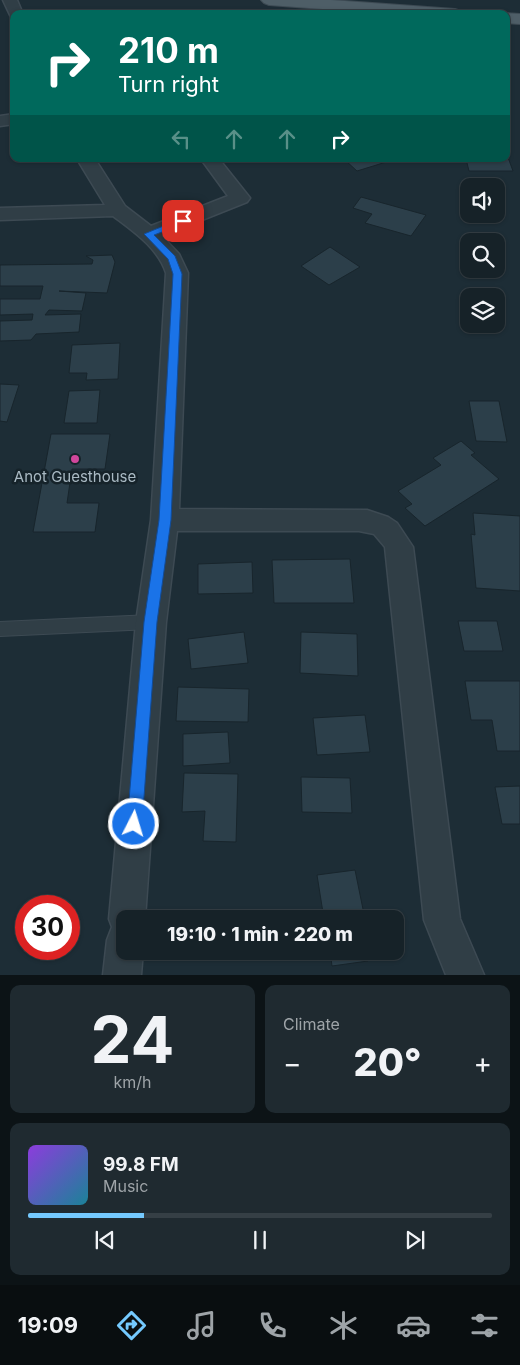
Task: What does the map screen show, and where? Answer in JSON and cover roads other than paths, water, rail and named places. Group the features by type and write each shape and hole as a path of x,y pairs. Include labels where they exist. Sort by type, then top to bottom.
{"main road":[{"path":"268,0 402,10"}],"street":[{"path":"88,162 118,210 149,234 172,258 178,274 165,520 151,622 128,910"},
{"path":"149,234 240,198 212,162"},
{"path":"0,214 118,210"},
{"path":"165,520 359,520 377,522 392,534 399,547 442,920 465,975"},
{"path":"122,975 123,960"}],"lane":[{"path":"0,629 151,622"}],"place":[{"name":"Anot Guesthouse","path":"75,459"}]}
